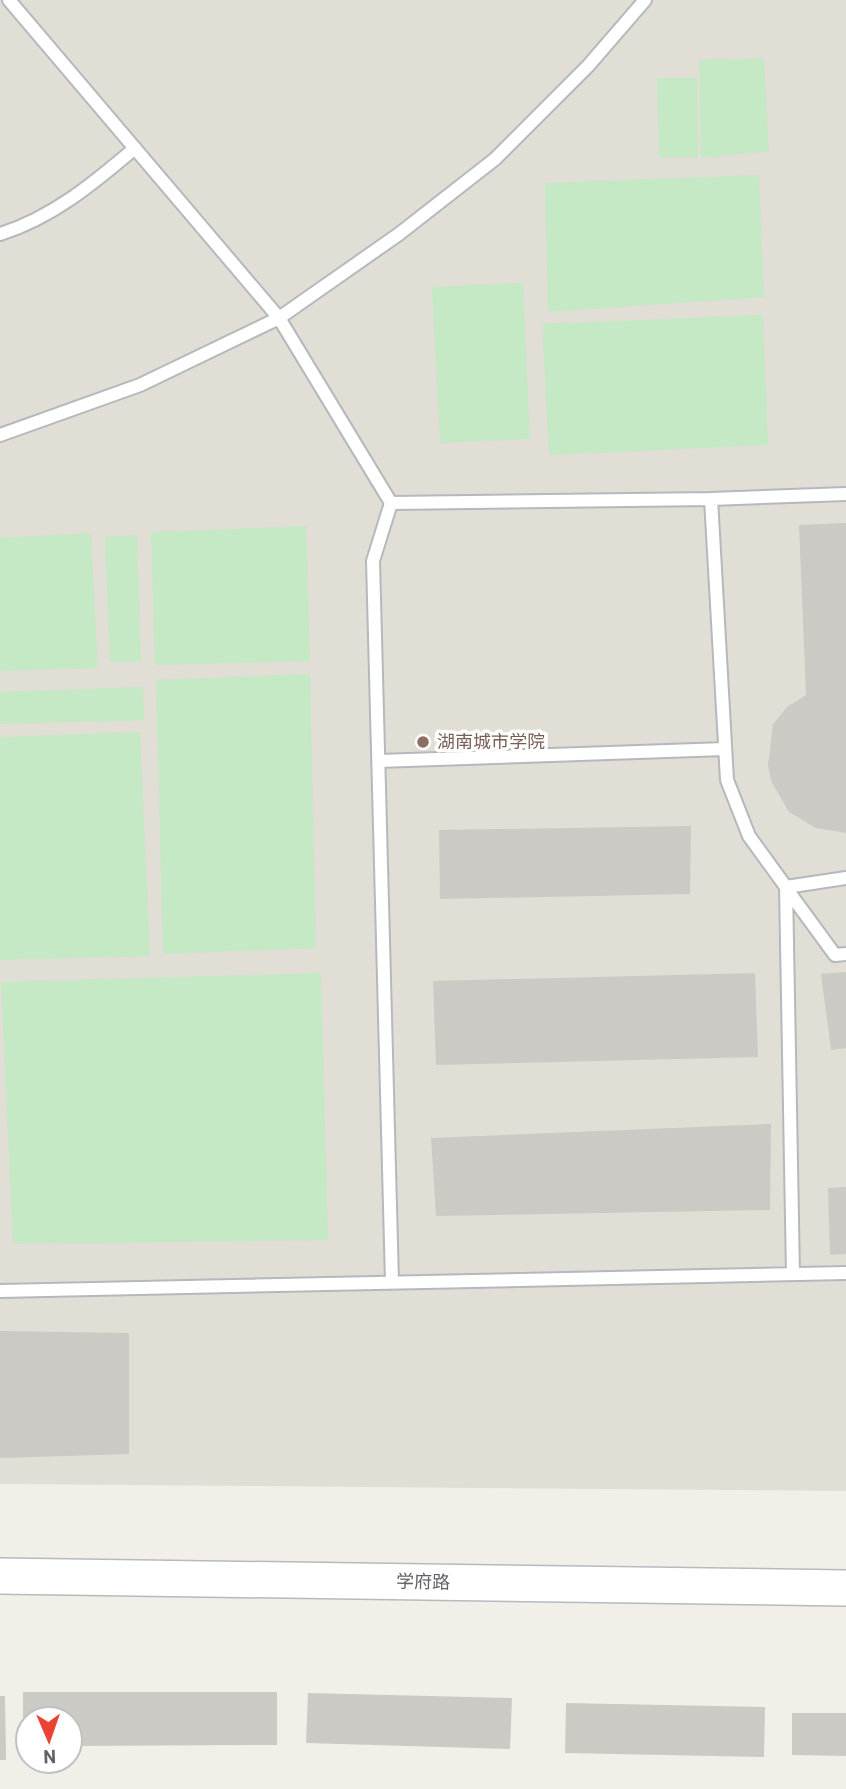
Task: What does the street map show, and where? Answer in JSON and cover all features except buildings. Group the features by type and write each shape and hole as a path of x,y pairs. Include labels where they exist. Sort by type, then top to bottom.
{"street":[{"name":"学府路","path":"0,1576 846,1588"}],"lane":[{"path":"9,0 279,318 391,503 373,561 392,1282"},
{"path":"0,435 140,385 279,318 399,233 495,159 588,66 645,0"},
{"path":"0,234 25,226 89,187 135,148"},
{"path":"391,503 711,499 846,494"},
{"path":"711,499 727,780 749,836 835,955 846,954"},
{"path":"379,761 726,749"},
{"path":"786,887 846,878"},
{"path":"786,887 793,1274"},
{"path":"0,1290 846,1273"}],"shaded area":[{"name":"湖南城市学院","path":"0,0 846,0 846,1491 0,1484"}],"green space":[{"path":"764,58 769,151 701,158 699,60"},
{"path":"657,78 697,78 698,157 659,157"},
{"path":"759,175 764,297 548,312 545,183"},
{"path":"523,283 530,439 440,443 432,287"},
{"path":"763,315 768,445 549,455 542,324"},
{"path":"306,526 310,661 155,665 151,532"},
{"path":"91,533 98,668 0,671 0,538"},
{"path":"137,535 141,662 110,662 105,537"},
{"path":"310,674 316,948 163,954 156,680"},
{"path":"143,687 144,720 0,724 0,692"},
{"path":"140,732 150,956 0,960 0,737"},
{"path":"321,973 328,1240 13,1244 1,982"}],"place":[{"name":"湖南城市学院","path":"423,742"}]}
